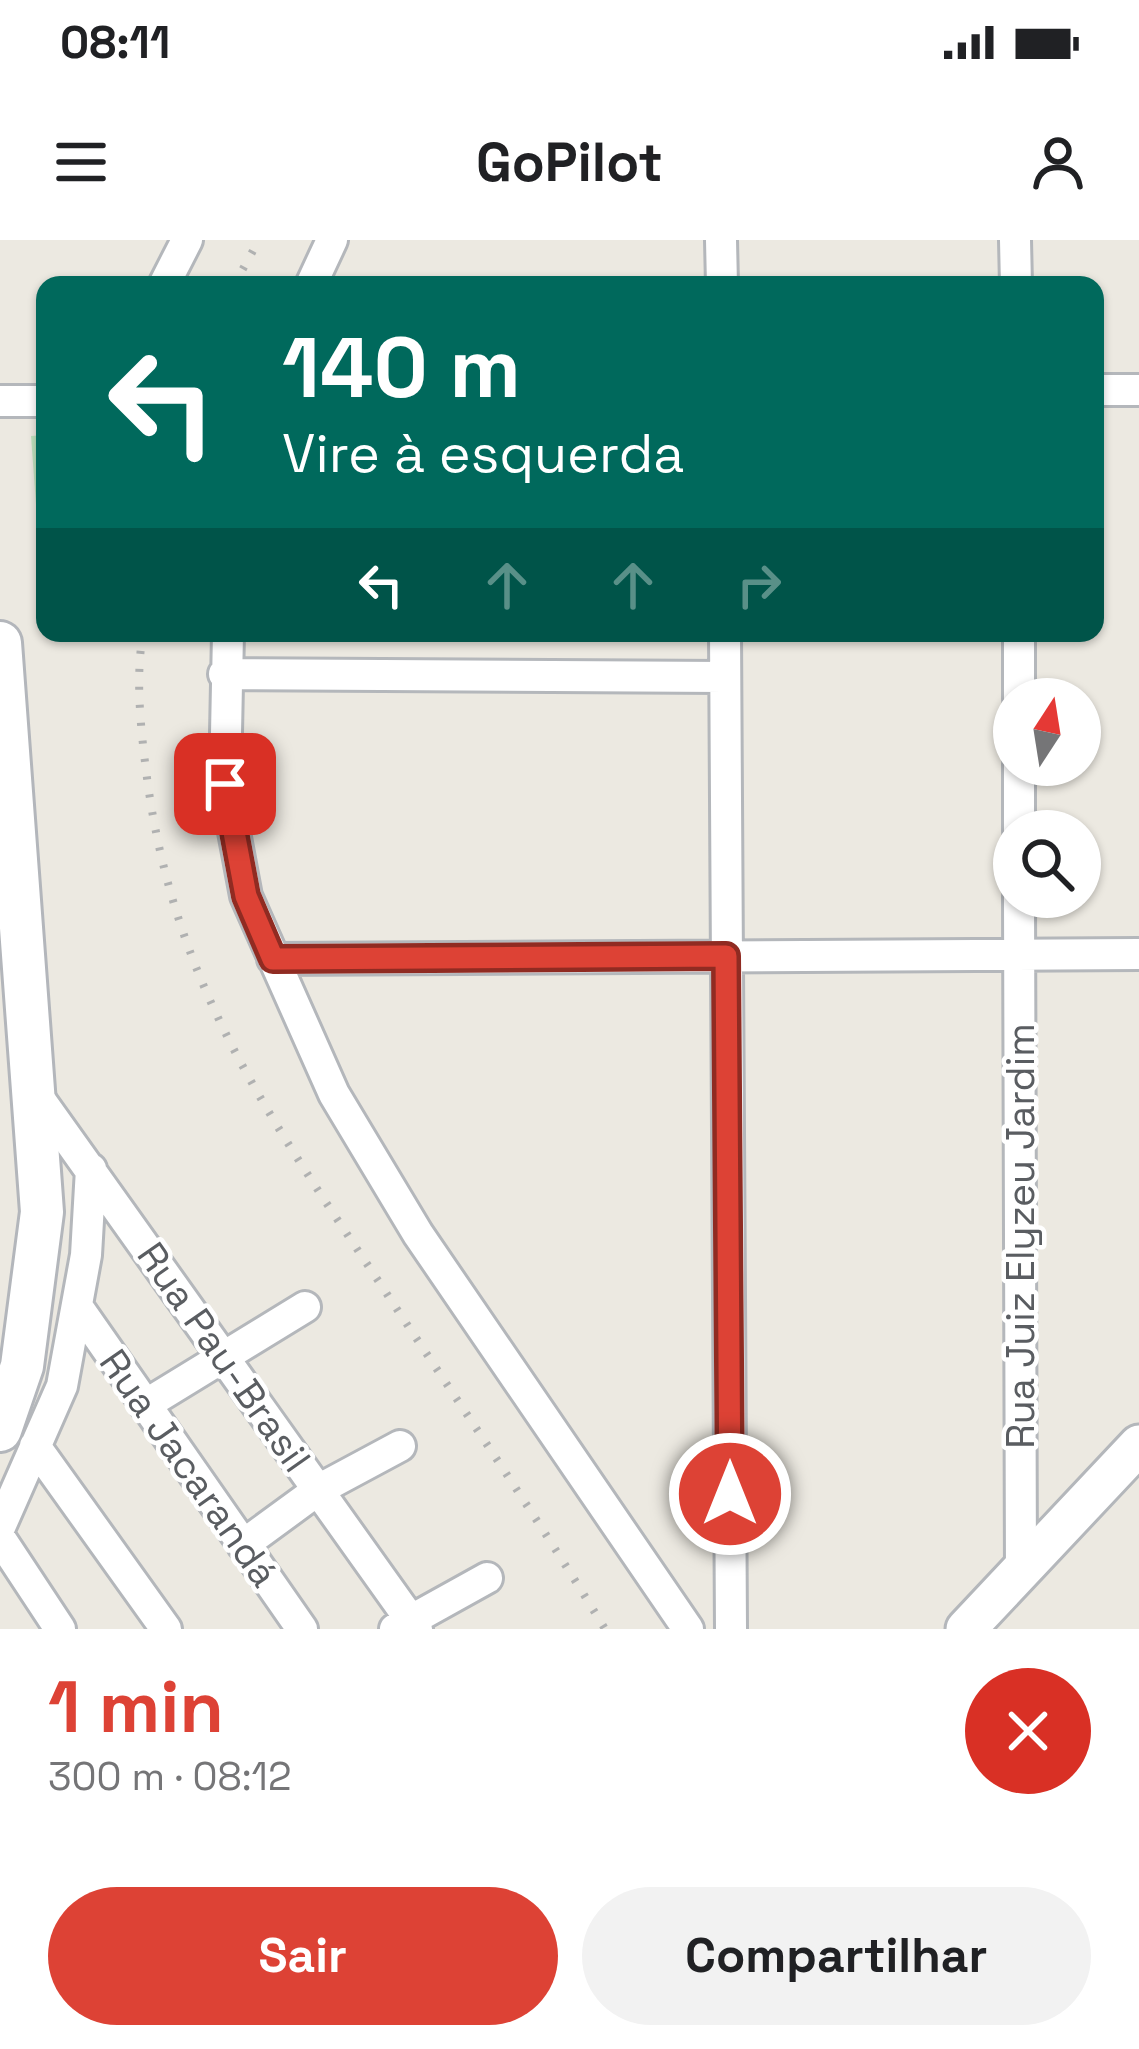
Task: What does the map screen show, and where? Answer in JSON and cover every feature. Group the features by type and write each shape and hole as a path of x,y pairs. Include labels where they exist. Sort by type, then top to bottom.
{"main road":[{"path":"0,643 42,1213 36,1291 22,1366 18,1438"}],"street":[{"path":"169,276 187,240"},
{"path":"315,276 332,240"},
{"path":"721,240 722,276"},
{"path":"1015,240 1016,276"},
{"path":"1104,390 1139,390"},
{"path":"0,401 36,401"},
{"path":"227,642 225,784 246,896 334,1094 418,1234 688,1629"},
{"path":"724,642 730,1629"},
{"path":"1019,642 1019,678"},
{"path":"224,674 724,677"},
{"name":"Rua Juiz Elyzeu Jardim","path":"1019,918 1021,1575"},
{"path":"273,959 1139,953"},
{"name":"Rua Pau-Brasil","path":"30,1085 318,1490 407,1626"},
{"path":"0,1526 18,1438 62,1386 91,1169"},
{"name":"Rua Jacarandá","path":"76,1306 301,1628"},
{"path":"145,1405 304,1307"},
{"path":"18,1438 166,1629"},
{"path":"966,1629 1139,1445"},
{"path":"243,1545 318,1490 400,1446"},
{"path":"0,1538 60,1629"},
{"path":"407,1626 487,1578"}],"green space":[{"path":"31,436 36,436 36,504"}],"railway":[{"path":"239,276 259,240"},
{"path":"142,642 141,724 160,853 179,921 232,1046 301,1163 605,1629"}],"route":[{"path":"225,784 246,896 273,959 726,956 730,1494"}]}
